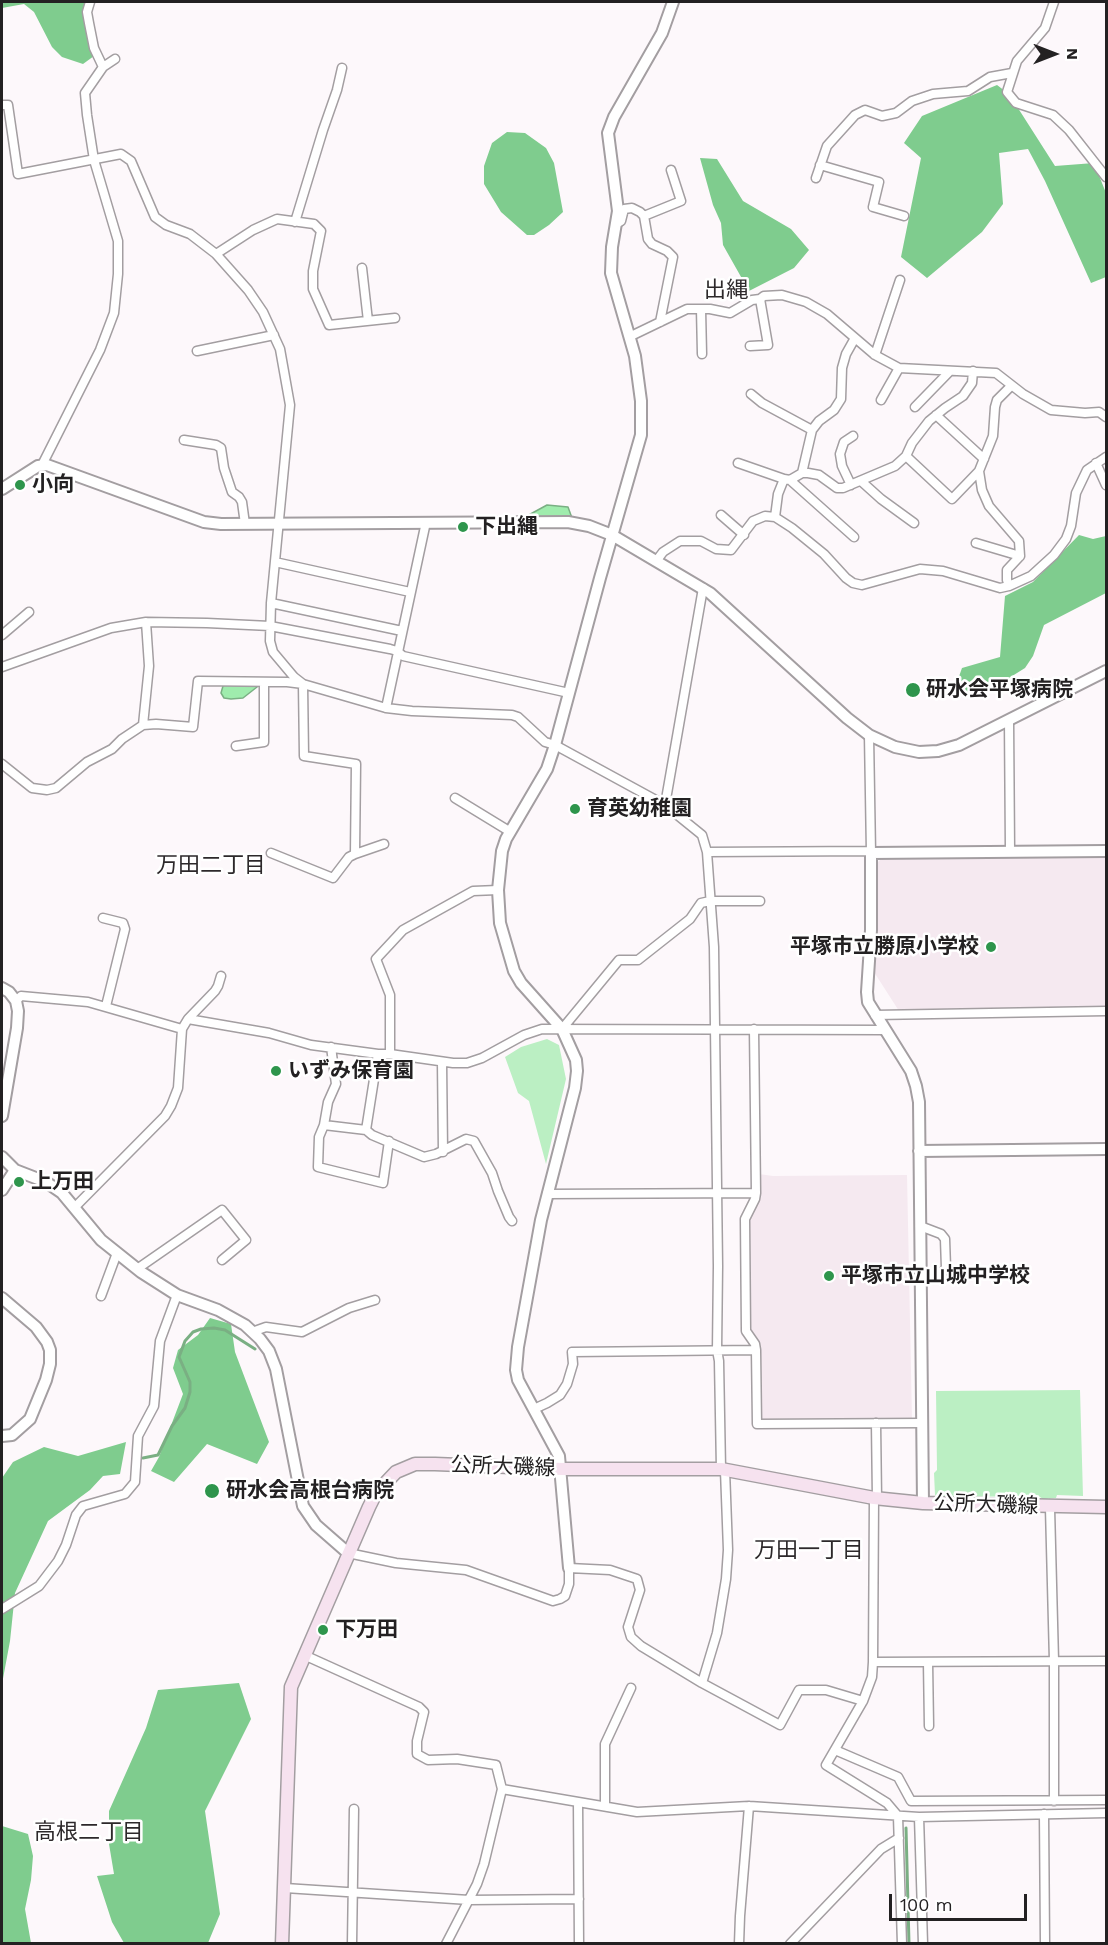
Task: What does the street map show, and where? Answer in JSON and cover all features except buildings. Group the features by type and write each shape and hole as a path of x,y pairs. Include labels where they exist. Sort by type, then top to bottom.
{"main road":[{"name":"公所大磯線","path":"282,1944 291,1687 348,1552 376,1493 396,1472 405,1467 415,1464 435,1464 562,1469 723,1470 875,1498 923,1503 1107,1508"}],"street":[{"path":"90,2 87,12 89,23 94,48 103,67"},
{"path":"2,1157 15,1170 54,1187 75,1207 101,1240 137,1269 177,1295 218,1310 244,1325 260,1339 276,1369 303,1506 316,1525 348,1552 396,1563 466,1570 553,1601 565,1596 569,1584 569,1568 560,1456 518,1380 516,1370 533,1262 547,1194 575,1088 577,1071 572,1049 562,1029 521,983 513,970 500,923 498,890 502,851 509,831 547,769 555,745 641,435 641,400 635,356 611,273 612,247 618,211 608,132 662,33 673,2"},
{"path":"1054,2 1045,28 1017,61 1008,92 1016,103 1053,115 1069,130 1107,177"},
{"path":"42,465 100,350 114,313 118,274 118,241 94,160 86,93 103,67 116,59"},
{"path":"295,222 342,68"},
{"path":"816,178 827,146 855,115 865,110 882,116 896,113 912,101 933,94 968,91 990,77 1012,73"},
{"path":"2,105 8,105 18,174 121,154 131,161 155,217 166,225 190,234 216,254 248,290 274,335 280,349 290,405 270,641 273,652 294,678 303,684"},
{"path":"820,165 879,182 873,207 904,216"},
{"path":"644,216 681,201 671,170"},
{"path":"616,224 621,221 624,209 632,208 640,212 644,216 648,239 673,257 660,322"},
{"path":"216,254 254,230 277,219 314,224 321,231 313,271 313,290 329,325 395,318"},
{"path":"362,267 368,321"},
{"path":"875,355 900,280"},
{"path":"631,336 687,309 730,313 752,300 764,296 782,295 806,302 827,314 875,355 899,368 996,374 1050,410 1099,412 1107,417"},
{"path":"750,346 768,345 760,299"},
{"path":"702,309 702,354"},
{"path":"197,351 274,335"},
{"path":"802,473 812,430 819,421 834,410 841,399 842,368 846,354 855,338"},
{"path":"881,400 899,368"},
{"path":"915,406 950,371"},
{"path":"775,517 778,494 787,480 802,473 819,476 837,488 851,485 895,466 906,456 912,443 936,415 963,396 972,383 973,371"},
{"path":"906,456 952,499 979,471 993,436 997,400 1011,386"},
{"path":"751,394 762,403 812,430"},
{"path":"936,415 984,459"},
{"path":"851,485 842,466 840,454 844,442 854,436"},
{"path":"184,440 216,445 221,448 224,468 232,492 242,502 245,524"},
{"path":"657,560 663,552 680,541 701,542 716,549 731,550 753,521 765,516 775,517 824,554 853,583 862,585 921,569 943,571 1000,588 1009,586 1031,576 1054,555 1066,539 1071,526 1076,493 1087,470 1107,457"},
{"path":"738,463 787,480 854,537"},
{"path":"1096,463 1107,484"},
{"path":"2,489 31,470 42,465 51,465 204,522 245,524 568,522 589,526 612,535 703,588 847,718 869,735 896,747 919,752 938,751 959,745 1107,671"},
{"path":"979,471 982,490 989,506 1018,541 1020,556"},
{"path":"861,481 914,523"},
{"path":"721,515 744,535"},
{"path":"386,708 426,522"},
{"path":"975,543 1020,556"},
{"path":"1009,586 1006,580 1007,570 1020,556"},
{"path":"275,562 410,592"},
{"path":"665,805 703,588"},
{"path":"272,603 402,631"},
{"path":"2,634 29,612"},
{"path":"2,667 111,628 146,622 207,623 270,626 397,651 404,656 569,693"},
{"path":"143,725 149,666 146,622"},
{"path":"2,764 32,788 47,790 56,788 87,762 112,749 143,725 193,727 198,681 264,681 303,684 386,708 518,717 544,742 555,745 665,805 702,835 707,852 714,947 717,1350 728,1550 726,1579 717,1633 702,1683"},
{"path":"236,746 264,742 264,681"},
{"path":"303,684 304,756 356,764 355,854"},
{"path":"1009,720 1010,851"},
{"path":"869,735 871,930 868,1002 911,1071 919,1102 923,1503"},
{"path":"454,798 509,831"},
{"path":"271,853 333,878 349,857 384,844"},
{"path":"707,852 1107,851"},
{"path":"390,1054 390,995 375,959 403,930 411,925 473,891 498,890"},
{"path":"562,1029 619,960 638,960 690,919 701,903 760,901"},
{"path":"103,918 123,923 125,929 106,1006"},
{"path":"75,1207 165,1116 178,1088 183,1029 188,1019 215,991 221,976"},
{"path":"2,988 16,1000 18,1011 2,1116"},
{"path":"16,1000 21,996 88,1002 183,1029"},
{"path":"875,1015 1107,1011"},
{"path":"188,1019 268,1033 311,1045 442,1062 467,1063 482,1058 524,1035 542,1029 885,1030"},
{"path":"754,1029 756,1193 744,1219 746,1331 755,1344 756,1350 756,1424 922,1423"},
{"path":"331,1047 336,1084 328,1102 324,1125 319,1137 318,1167 383,1183 389,1141"},
{"path":"366,1130 378,1054"},
{"path":"442,1062 443,1152"},
{"path":"324,1125 366,1130 372,1135 424,1157 443,1152 466,1139 474,1141 492,1173 512,1221"},
{"path":"919,1151 1107,1149"},
{"path":"2,1190 15,1170"},
{"path":"547,1194 756,1193"},
{"path":"137,1269 222,1210 246,1240 222,1260"},
{"path":"920,1226 941,1234 945,1239 946,1268 940,1275 921,1278"},
{"path":"102,1296 117,1253"},
{"path":"2,1609 39,1586 58,1561 66,1545 75,1515 83,1506 125,1494 135,1482 138,1436 154,1406 160,1341 177,1295"},
{"path":"2,1299 36,1327 47,1342 50,1350 50,1364 30,1419 12,1435 2,1436"},
{"path":"252,1332 266,1327 302,1332 349,1308 375,1300"},
{"path":"534,1409 560,1395 567,1384 573,1364 572,1352 756,1350"},
{"path":"876,1423 872,1677 863,1701 826,1765 887,1803 898,1816 902,1944"},
{"path":"1050,1508 1054,1661 1054,1801"},
{"path":"569,1568 610,1570 637,1579 640,1590 628,1627 631,1637 641,1646 702,1683 780,1725 799,1690 826,1690 863,1701"},
{"path":"304,1655 419,1707 424,1712 417,1741 417,1754 428,1760 457,1759 496,1765 502,1789 484,1864 469,1900 446,1944"},
{"path":"873,1662 1107,1660"},
{"path":"928,1662 929,1726"},
{"path":"605,1806 605,1744 631,1688"},
{"path":"835,1750 898,1777 911,1801 1107,1800"},
{"path":"502,1789 637,1812 749,1806 919,1817 1107,1813"},
{"path":"578,1802 579,1944"},
{"path":"739,1944 749,1806"},
{"path":"352,1944 354,1809"},
{"path":"1044,1814 1045,1944"},
{"path":"919,1817 923,1944"},
{"path":"790,1944 881,1849 899,1838"},
{"path":"285,1888 469,1900 579,1899"}],"shaded area":[{"path":"2,2 86,2 94,56 83,64 62,57 52,47 34,12 24,4 2,8"},
{"path":"997,85 1009,94 1055,166 1094,163 1106,193 1106,277 1091,283 1028,149 999,153 1003,204 982,232 927,278 901,257 921,158 904,143 922,116"},
{"path":"507,132 525,133 546,148 554,163 563,212 534,235 527,235 501,212 484,184 484,166 492,143"},
{"path":"700,158 717,159 743,201 791,229 809,250 794,268 749,291 723,245 721,223 713,205"},
{"path":"547,505 568,507 572,518 525,517"},
{"path":"1079,535 1093,539 1106,536 1106,593 1044,625 1033,656 1025,668 977,698 959,692 956,685 962,668 1000,657 1005,596 1033,582"},
{"path":"225,685 256,685 257,687 243,698 231,699 224,698 221,693"},
{"name":"平塚市立勝原小学校","path":"1106,857 1106,1008 899,1011 874,972 878,922 877,863 881,859"},
{"path":"547,1039 559,1045 566,1079 546,1164 529,1101 518,1093 505,1057 521,1047"},
{"name":"平塚市立山城中学校","path":"759,1174 773,1176 907,1175 912,1420 764,1421 759,1416 759,1345 749,1331 747,1222 759,1200"},
{"path":"210,1318 231,1324 235,1352 269,1442 257,1464 207,1444 174,1482 151,1471 159,1457 183,1394 173,1368 178,1350 198,1335"},
{"path":"1080,1390 1083,1496 1057,1495 1056,1498 1043,1499 1040,1497 935,1495 936,1391"},
{"path":"126,1442 120,1474 103,1476 90,1490 48,1521 15,1593 10,1641 2,1684 2,1478 13,1462 44,1447 78,1456"},
{"path":"239,1683 251,1719 205,1811 220,1914 208,1943 124,1943 112,1922 97,1876 114,1874 109,1844 109,1811 146,1728 158,1690"},
{"path":"2,1826 28,1834 33,1856 25,1909 31,1943 2,1943"}],"waterway":[{"path":"143,1458 158,1455 172,1426 185,1408 190,1392 190,1382 179,1357 185,1341 193,1332 214,1328 225,1330 255,1349"},
{"path":"906,1828 909,1944"}],"place":[{"name":"小向","path":"20,485"},
{"name":"下出縄","path":"463,527"},
{"name":"研水会平塚病院","path":"913,690"},
{"name":"育英幼稚園","path":"575,809"},
{"name":"平塚市立勝原小学校","path":"991,947"},
{"name":"いずみ保育園","path":"276,1071"},
{"name":"上万田","path":"19,1182"},
{"name":"平塚市立山城中学校","path":"829,1276"},
{"name":"研水会高根台病院","path":"212,1491"},
{"name":"下万田","path":"323,1630"}],"district":[{"name":"出縄","path":"726,291"},
{"name":"万田二丁目","path":"211,866"},
{"name":"万田一丁目","path":"809,1551"},
{"name":"高根二丁目","path":"89,1833"}]}
